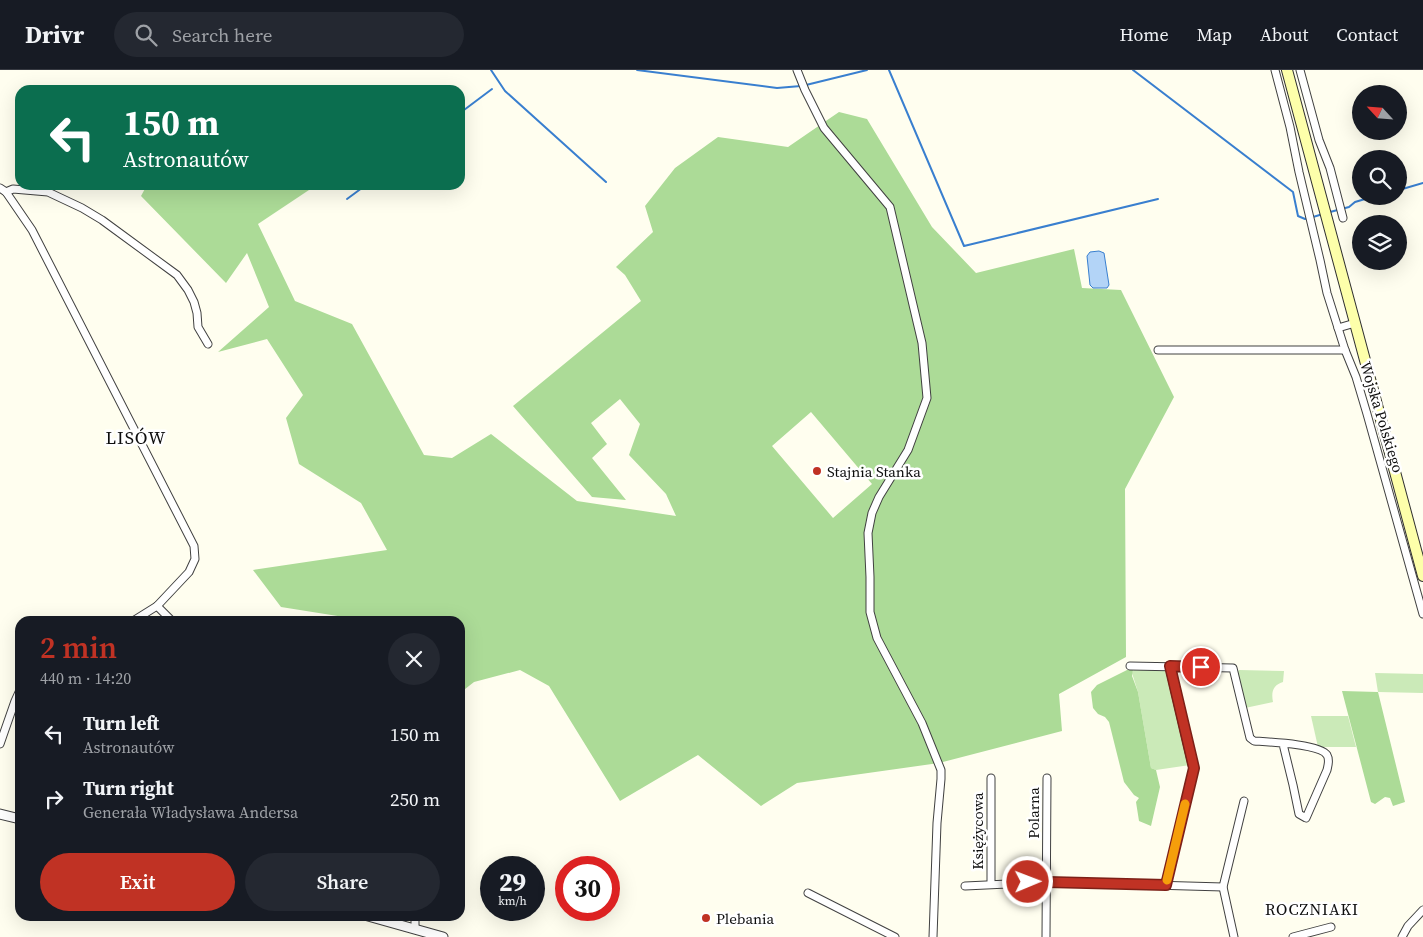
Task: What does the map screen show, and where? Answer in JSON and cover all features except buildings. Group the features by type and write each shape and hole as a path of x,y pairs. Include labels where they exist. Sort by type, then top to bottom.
{"main road":[{"name":"Wojska Polskiego","path":"1287,70 1423,576"}],"street":[{"path":"797,70 824,128 890,207 922,343 927,398 908,450 879,497 872,514 868,533 872,626 876,638 922,723 941,770 933,937"},
{"path":"1275,70 1327,293 1345,350"},
{"path":"1300,70 1343,218"},
{"path":"3,190 32,230 194,546 196,559 193,567 157,606 141,616"},
{"path":"30,190 48,192 82,208 102,220 176,275 188,290 194,302 198,327 208,344"},
{"path":"1338,328 1355,323"},
{"name":"Wojska Polskiego","path":"1158,350 1345,350 1356,377 1367,414 1423,614"},
{"path":"157,606 167,616"},
{"path":"1130,666 1233,668 1250,738 1254,741 1307,746 1325,753 1328,757 1327,770 1306,818 1299,814 1283,744"},
{"path":"1166,885 1194,768 1170,666"},
{"path":"0,744 15,701"},
{"name":"Księżycowa","path":"990,884 991,778"},
{"name":"Polarna","path":"1046,937 1047,778"},
{"path":"1234,937 1223,887 1244,801"},
{"path":"0,814 15,818"},
{"path":"965,886 1047,882 1223,887"},
{"path":"808,893 895,937"},
{"path":"1404,935 1423,910"},
{"path":"386,921 443,937"},
{"path":"415,921 415,929"},
{"path":"1292,937 1331,927"}],"green space":[{"path":"839,112 867,119 932,227 976,273 1074,249 1082,288 1121,290 1174,397 1125,489 1126,657 1059,694 1062,731 939,763 797,783 761,806 698,755 620,801 549,686 520,670 474,682 465,689 465,616 338,616 281,607 253,570 387,550 361,503 299,464 286,418 303,395 267,339 218,352 269,307 247,253 226,283 141,196 144,190 309,190 258,224 295,301 352,324 424,455 452,458 491,434 577,501 676,516 666,494 629,455 640,424 620,399 591,423 607,444 592,458 626,500 592,497 513,406 641,301 625,275 616,267 653,232 645,206 675,168 718,137 788,147","holes":["811,412 872,484 833,518 772,446"]},
{"path":"1134,669 1157,669 1168,673 1190,765 1156,770 1151,768 1138,692 1132,673"},
{"path":"1127,670 1133,670 1132,676 1138,692 1151,768 1156,770 1160,787 1151,826 1139,821 1136,802 1139,798 1134,795 1124,782 1109,722 1093,708 1091,692 1097,685"},
{"path":"1239,670 1284,671 1283,682 1274,689 1272,695 1273,702 1245,708 1236,675"},
{"path":"1375,673 1423,674 1423,693 1378,692"},
{"path":"1342,691 1378,692 1405,802 1393,806 1390,798 1385,797 1375,804 1371,802"},
{"path":"1311,716 1348,716 1356,747 1318,747"}],"water":[{"path":"1099,251 1104,253 1109,285 1107,288 1093,288 1090,285 1087,256 1090,252"}],"waterway":[{"path":"491,70 505,91 606,182"},
{"path":"637,70 777,88 801,86"},
{"path":"806,85 867,70"},
{"path":"889,70 964,246 1158,199"},
{"path":"1133,70 1293,192 1298,216 1305,219 1308,218"},
{"path":"465,109 492,89"},
{"path":"1407,188 1423,183"},
{"path":"347,199 359,190"},
{"path":"1330,212 1352,204"},
{"path":"1313,217 1323,214"}],"slow traffic":[{"path":"1167,880 1185,804"}],"place":[{"name":"Stajnia Stanka","path":"817,471"},
{"name":"Plebania","path":"706,918"}],"district":[{"name":"LISÓW","path":"136,437"},
{"name":"ROCZNIAKI","path":"1312,909"}],"route":[{"path":"1028,882 1166,885 1194,768 1170,666 1201,667"}]}
